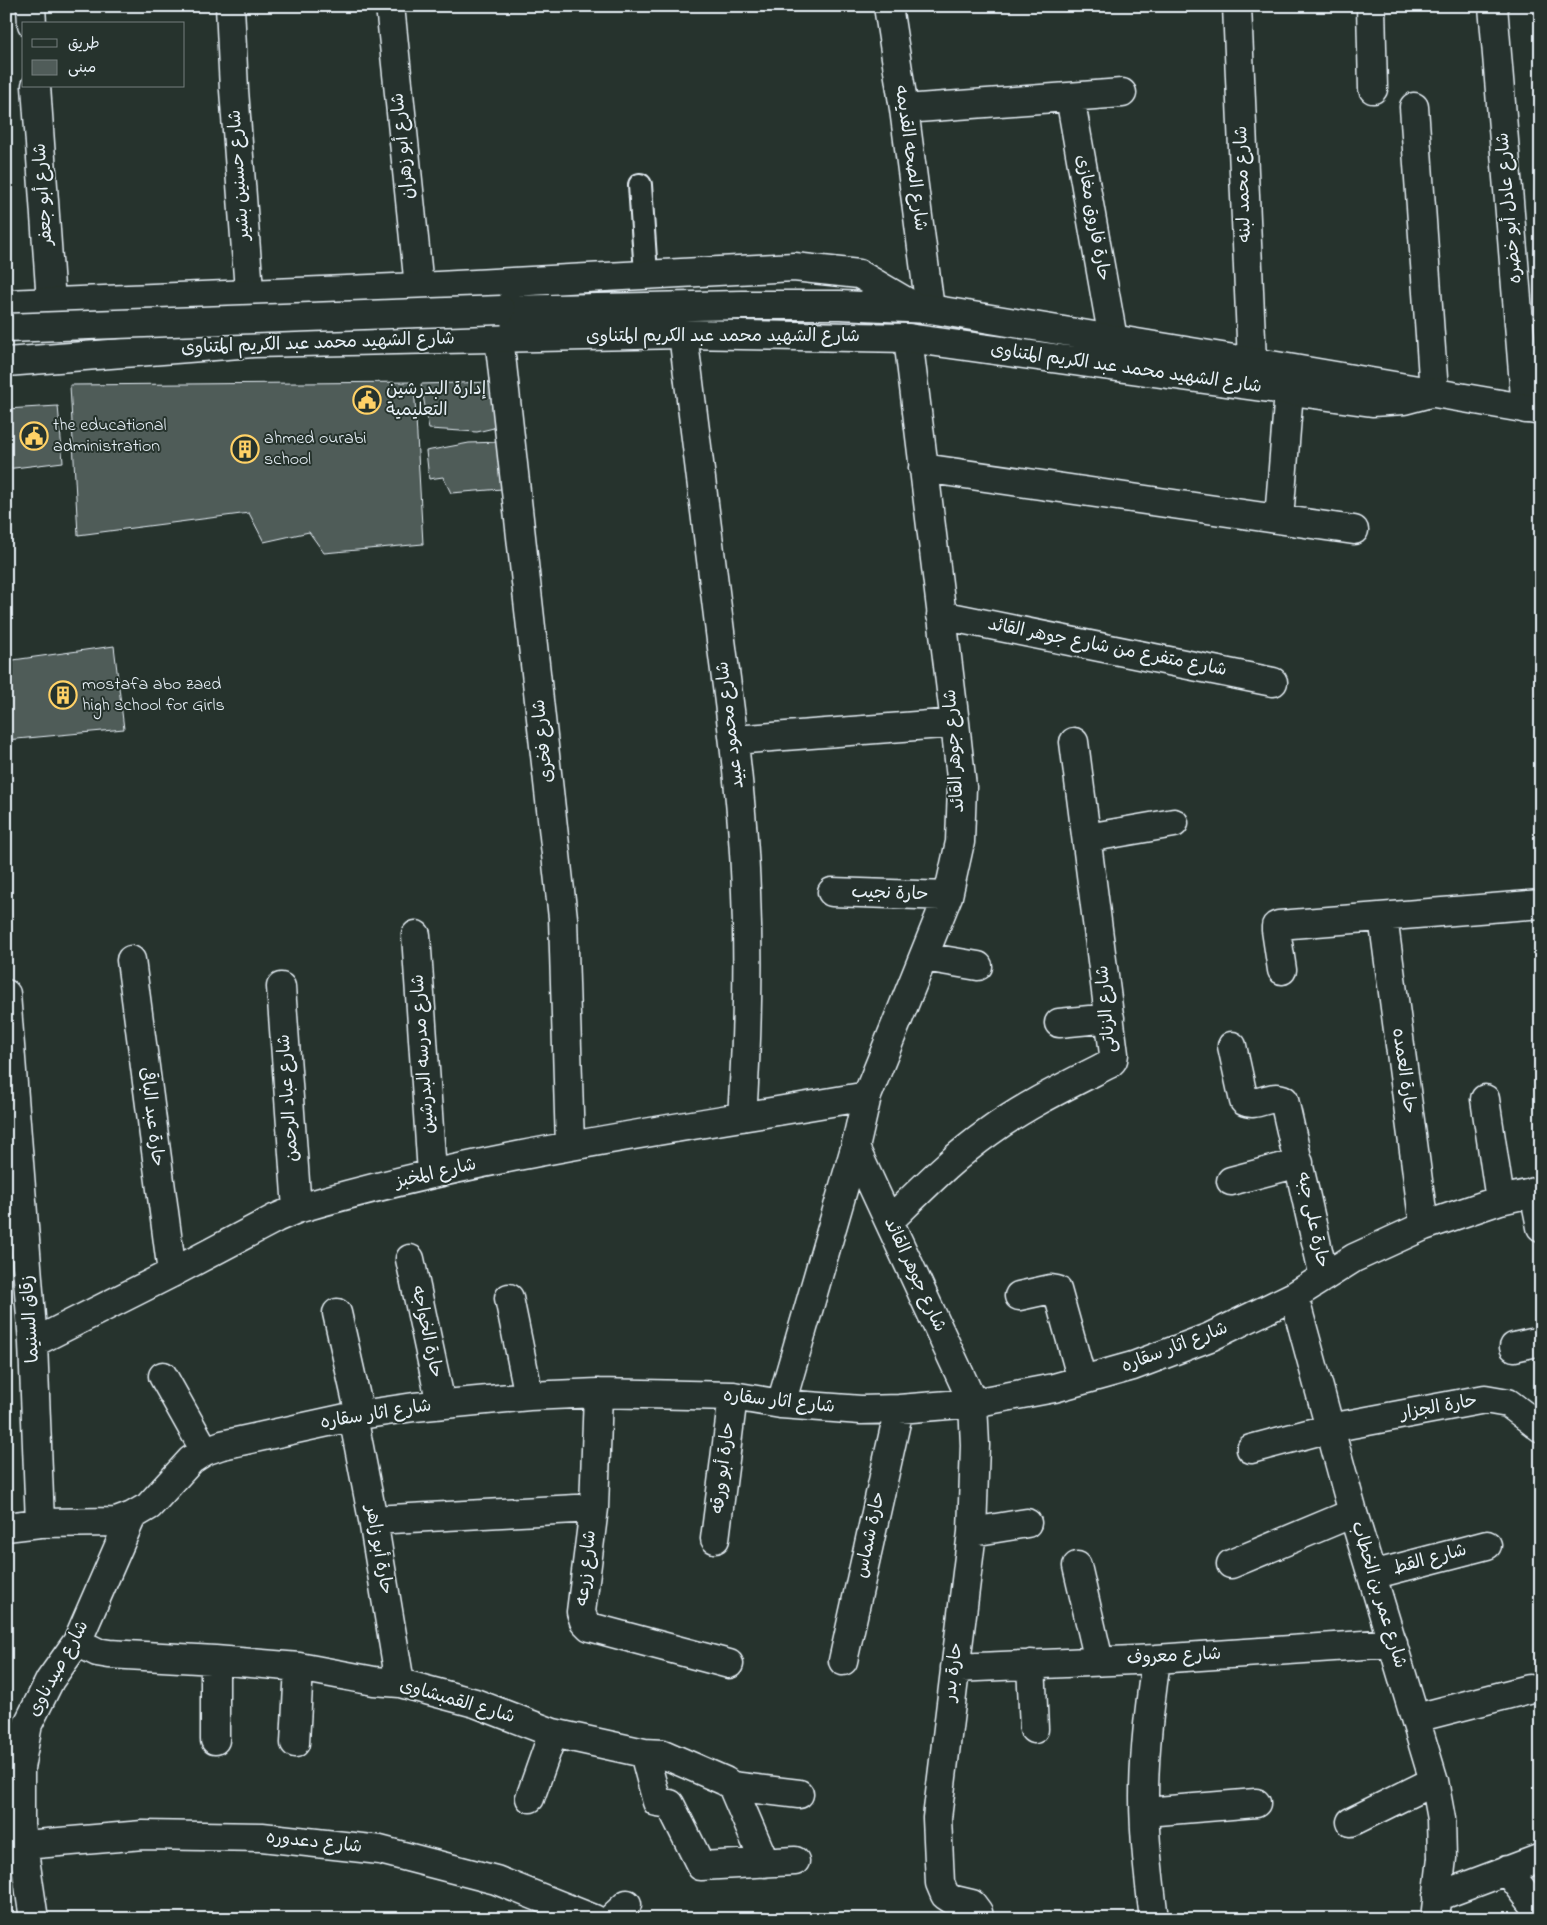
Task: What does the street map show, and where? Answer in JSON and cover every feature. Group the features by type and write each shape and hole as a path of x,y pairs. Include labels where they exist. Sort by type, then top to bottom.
{"street":[{"path":"31,6 32,22"},
{"name":"شارع حسنين بشير","path":"230,6 253,343"},
{"name":"شارع أبو زهران","path":"390,6 419,287"},
{"name":"شارع الصحه القديمه","path":"888,6 904,109 924,309"},
{"name":"شارع محمد لبنه","path":"1237,6 1252,362"},
{"path":"1372,6 1373,90"},
{"name":"شارع عادل أبو خضره","path":"1493,6 1534,410"},
{"name":"شارع أبو جعفر","path":"36,88 51,302"},
{"path":"904,109 1122,93"},
{"name":"حارة فاروق مغازى","path":"1070,97 1113,339"},
{"path":"1414,107 1434,392"},
{"path":"6,304 419,287 794,267 859,274 924,309"},
{"path":"6,328 501,310 742,305 924,309 1534,410"},
{"name":"شارع الشهيد محمد عبد الكريم المتناوى","path":"6,362 253,343 683,334 908,338 1372,402 1404,400 1434,392"},
{"name":"شارع محمود عبيد","path":"683,334 734,740 741,816 746,900 747,1042 742,1117"},
{"name":"شارع فخرى","path":"499,337 563,918 570,1145"},
{"name":"شارع جوهر القائد","path":"781,1404 855,1148 867,1096 948,896 960,833 962,788 908,338"},
{"path":"1279,519 1289,391"},
{"path":"923,468 1354,530"},
{"name":"شارع متفرع من شارع جوهر القائد","path":"941,615 1273,682"},
{"path":"734,740 955,722"},
{"name":"شارع الزناتى","path":"889,1221 936,1174 989,1132 1047,1096 1109,1064 1113,1060 1110,1018 1074,742"},
{"path":"1087,838 1174,823"},
{"name":"حارة نجيب","path":"832,892 948,896"},
{"path":"1282,970 1276,930 1276,926 1279,925 1541,904"},
{"name":"حارة العمده","path":"1383,917 1424,1226"},
{"name":"شارع مدرسه البدرشين","path":"416,935 432,1173"},
{"path":"924,957 978,966"},
{"name":"حارة عبد الباقى","path":"131,960 172,1273"},
{"name":"شارع عباد الرحمن","path":"280,987 297,1209"},
{"name":"زقاق السنيما","path":"6,994 34,1343 40,1524"},
{"path":"1059,1023 1110,1018"},
{"name":"حارة على جبه","path":"1232,1046 1244,1101 1252,1103 1274,1097 1284,1100 1324,1276"},
{"name":"شارع المخبز","path":"34,1343 276,1218 297,1209 432,1173 570,1145 867,1096"},
{"path":"1485,1099 1500,1200"},
{"name":"شارع جوهر القائد","path":"855,1148 973,1403"},
{"name":"حارة على جبه","path":"1231,1181 1299,1163"},
{"path":"1537,1191 1541,1227"},
{"name":"شارع اثار سقاره","path":"6,1527 116,1522 132,1516 149,1506 191,1460 205,1451 222,1445 356,1416 441,1404 529,1396 598,1393 734,1396 781,1404 861,1410 973,1403 1054,1388 1133,1366 1210,1337 1294,1296 1354,1258 1424,1226 1500,1200 1537,1191"},
{"name":"حارة الخواجه","path":"410,1259 441,1404"},
{"path":"1019,1296 1051,1289 1057,1290 1082,1380"},
{"name":"شارع عمر بن الخطاب","path":"1294,1296 1354,1513 1434,1781 1440,1819 1442,1858 1436,1908"},
{"path":"509,1298 529,1396"},
{"name":"حارة أبو زاهر","path":"337,1313 400,1683"},
{"path":"1514,1347 1541,1341"},
{"path":"163,1376 205,1451"},
{"name":"شارع زرعه","path":"598,1393 594,1508 581,1612 584,1621 590,1627 729,1664"},
{"name":"حارة أبو ورقه","path":"715,1539 734,1396"},
{"name":"حارة الجزار","path":"1250,1449 1330,1428 1485,1399 1508,1403 1541,1428"},
{"name":"حارة بدر","path":"973,1403 975,1445 972,1532 937,1818 940,1882 945,1895 951,1899 972,1904 978,1912 979,1919"},
{"name":"حارة شماس","path":"843,1661 898,1409"},
{"path":"373,1520 594,1508"},
{"path":"1231,1564 1354,1513"},
{"name":"شارع صيدناوى","path":"34,1919 17,1832 20,1768 28,1724 50,1680 77,1642 132,1516"},
{"path":"972,1532 1027,1523"},
{"name":"شارع القط","path":"1372,1575 1487,1545"},
{"path":"1077,1566 1099,1661"},
{"name":"شارع القمبشاوى","path":"77,1642 98,1652 108,1654 299,1667 374,1681 400,1683 475,1703 554,1732 644,1753 663,1754 725,1781 732,1786 799,1794"},
{"name":"شارع معروف","path":"955,1668 1156,1659 1393,1643"},
{"path":"1154,1919 1148,1866 1144,1797 1147,1728 1156,1659"},
{"path":"215,1660 215,1740"},
{"path":"1031,1664 1034,1729"},
{"path":"295,1743 299,1667"},
{"path":"1416,1718 1529,1690"},
{"path":"530,1798 554,1732"},
{"path":"644,1753 657,1802 670,1804 701,1866 795,1860"},
{"path":"1350,1822 1434,1781"},
{"path":"732,1786 765,1863"},
{"path":"1145,1812 1256,1803"},
{"name":"شارع دعدوره","path":"17,1832 262,1837 380,1850 496,1880 594,1919"},
{"path":"1436,1908 1507,1870 1541,1858"},
{"path":"1507,1870 1541,1914"}],"lane":[{"path":"640,185 646,274"}],"building":[{"name":"ahmed ourabi school","path":"414,382 423,544 324,553 309,532 264,542 249,513 78,535 70,385"},
{"path":"494,382 498,427 477,432 429,429 421,384"},
{"name":"the educational administration","path":"58,406 63,462 6,469 6,409"},
{"path":"500,442 502,489 451,493 443,477 429,479 426,451 469,443"},
{"name":"mostafa abo zaed high school for Girls","path":"114,646 124,729 6,740 6,661"}],"place":[{"name":"إدارة البدرشين التعليمية","path":"367,400"},
{"name":"the educational administration","path":"34,436"},
{"name":"ahmed ourabi school","path":"245,449"},
{"name":"mostafa abo zaed high school for Girls","path":"63,695"}]}
